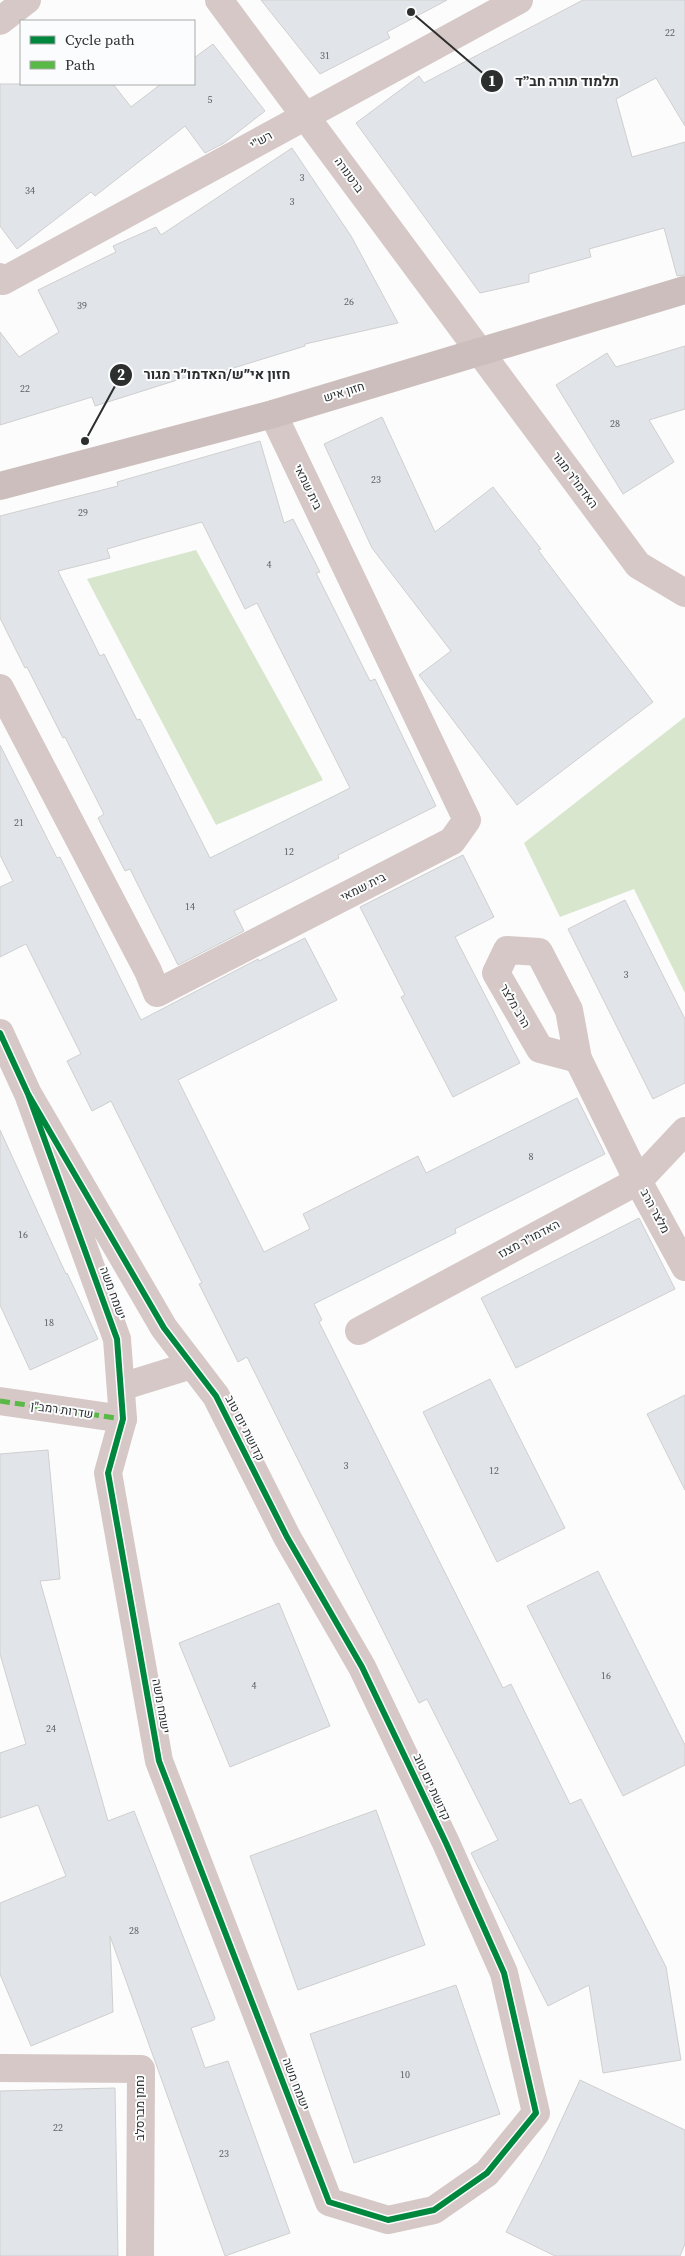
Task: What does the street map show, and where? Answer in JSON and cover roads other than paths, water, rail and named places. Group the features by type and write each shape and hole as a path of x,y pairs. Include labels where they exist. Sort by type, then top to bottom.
{"street":[{"path":"0,21 27,0"},
{"name":"ברטנורה","path":"219,0 479,351"},
{"name":"רש\"י","path":"1,279 519,0"},
{"name":"חזון איש","path":"0,486 273,414 685,290"},
{"name":"האדמו\"ר מגור","path":"479,351 638,565 685,593"},
{"name":"בית שמאי","path":"0,688 148,971 157,993 452,841 467,820 273,414"},
{"name":"ישמח משה","path":"0,1033 28,1094 118,1339 123,1419 108,1472 159,1761 329,2202 388,2220 434,2210"},
{"path":"578,1059 638,1180"},
{"name":"ישמח משה","path":"28,1094 164,1328 192,1365"},
{"name":"האדמו\"ר מצנז","path":"359,1331 638,1180 685,1130"},
{"name":"מלצר הרב","path":"638,1180 685,1267"},
{"path":"121,1387 192,1365"},
{"name":"קדושת יום טוב","path":"192,1365 216,1396 287,1537 362,1667 446,1843 504,1973 536,2113 487,2173 434,2210"},
{"name":"שדרות רמב\"ן","path":"0,1401 123,1419"},
{"name":"נחמן מברסלב","path":"0,2068 141,2069 140,2256"}],"place":[{"name":"תלמוד תורה חב”ד","path":"411,12"},
{"name":"חזון אי״ש/האדמו״ר מגור","path":"85,441"}]}
